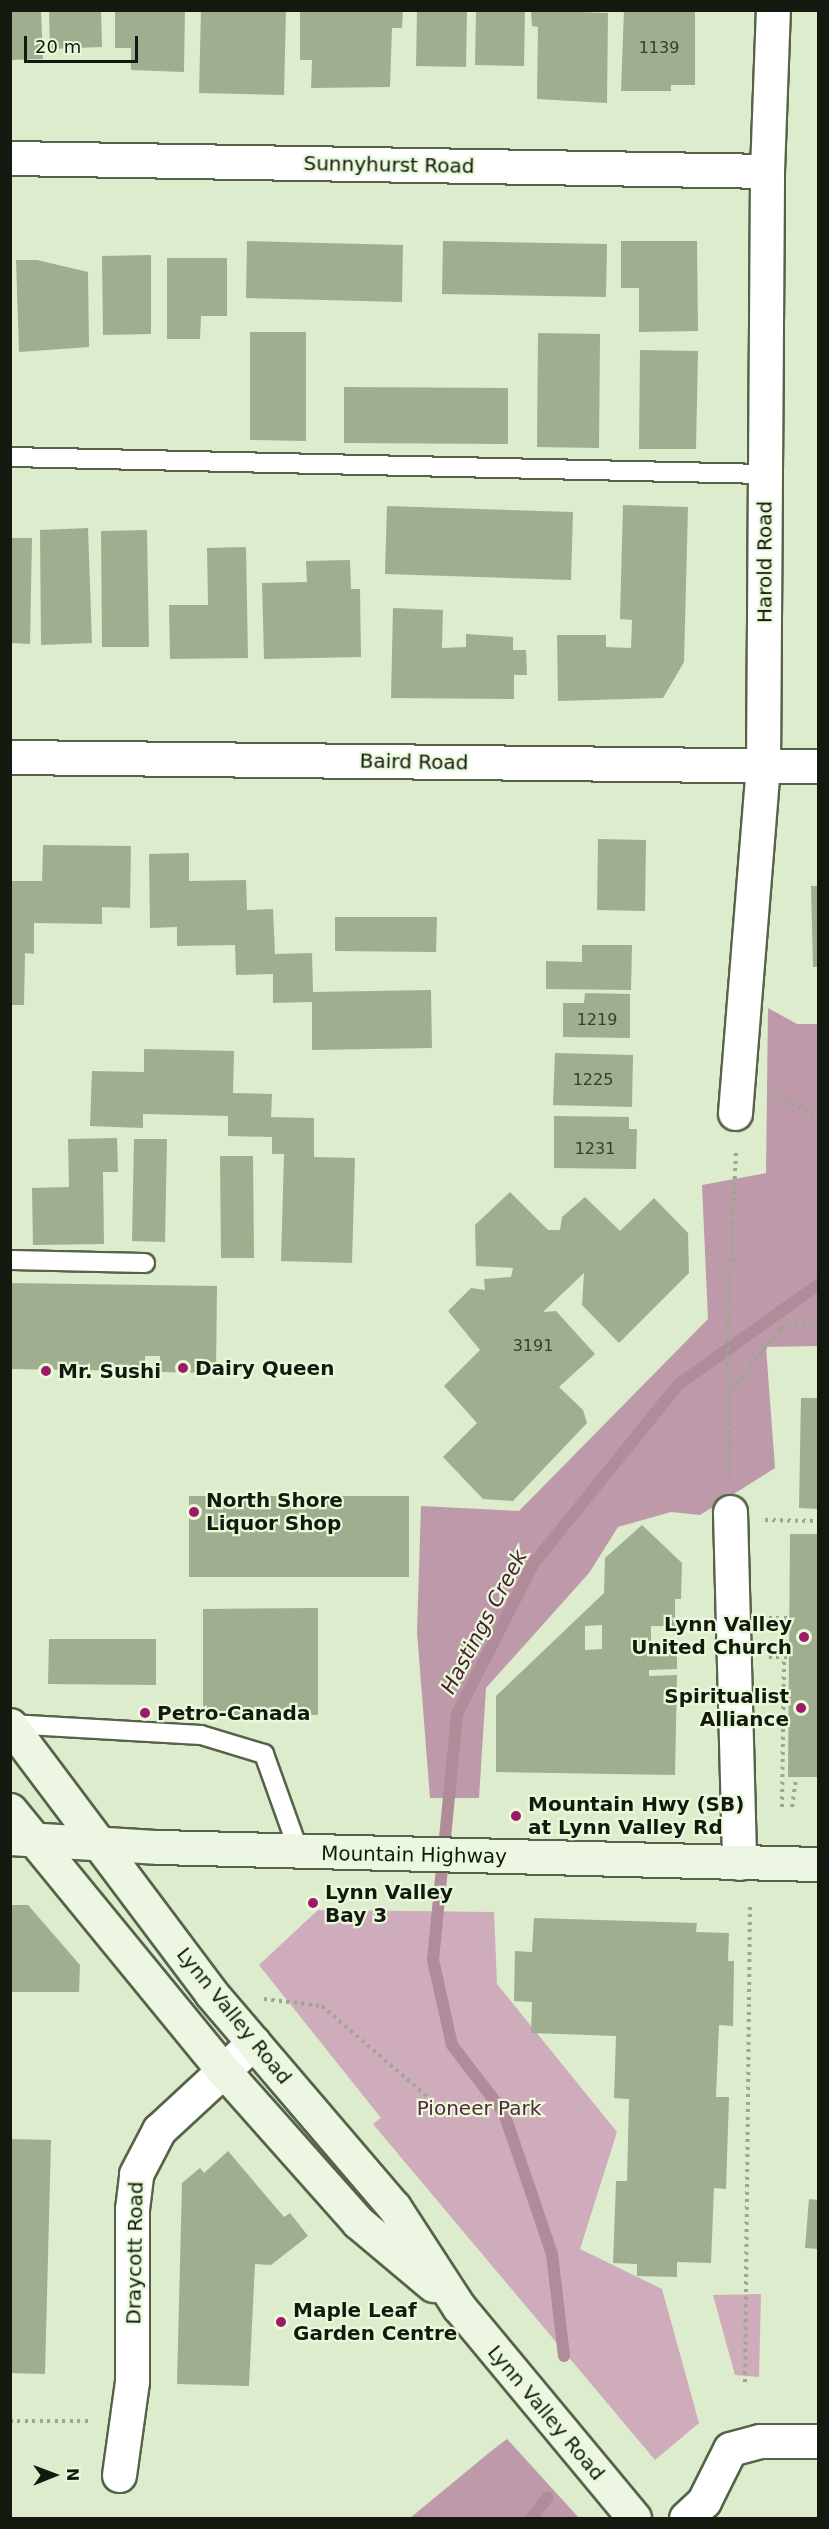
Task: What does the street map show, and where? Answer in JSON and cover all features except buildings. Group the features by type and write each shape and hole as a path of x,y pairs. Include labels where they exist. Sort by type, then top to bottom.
{"street":[{"name":"Harold Road","path":"735,1113 735,1071 763,766 767,171 773,10"},
{"name":"Sunnyhurst Road","path":"10,158 767,171"},
{"name":"Baird Road","path":"10,757 819,766"},
{"path":"730,1516 739,1863"},
{"name":"Lynn Valley Road","path":"10,1725 212,1993 394,2207 459,2307 634,2518"},
{"name":"Lynn Valley Road","path":"10,1810 23,1838 358,2222 459,2307"},
{"name":"Mountain Highway","path":"23,1838 299,1852 819,1864"},
{"name":"Draycott Road","path":"119,2475 132,2381 132,2209 136,2174 159,2130 254,2042"},
{"path":"686,2518 704,2501 730,2449 760,2440 819,2441"}],"lane":[{"path":"10,457 765,474"},
{"path":"10,1260 145,1263"},
{"path":"10,1725 201,1735 264,1754 299,1852"}],"path":[{"path":"735,1071 819,1118"},
{"path":"735,1113 737,1173 728,1321 727,1396 730,1516 819,1521"},
{"path":"727,1396 780,1329 819,1321"},
{"path":"782,1807 784,1658 789,1657"},
{"path":"792,1807 796,1777"},
{"path":"745,2382 750,1904"},
{"path":"257,1998 322,2006 430,2099"},
{"path":"10,2421 126,2421"}],"green space":[{"name":"Pioneer Park","path":"318,1910 494,1912 497,1984 617,2132 580,2249 662,2289 699,2423 655,2460 373,2124 381,2118 259,1965"},
{"path":"761,2294 759,2377 735,2375 713,2295"}],"shaded area":[{"path":"768,1008 797,1024 818,1024 818,1346 766,1347 775,1468 700,1515 671,1512 618,1527 589,1573 486,1688 479,1798 430,1798 417,1632 421,1506 519,1511 708,1319 702,1185 766,1173"},
{"path":"507,2439 579,2518 410,2518 495,2448"}],"waterway":[{"name":"Hastings Creek","path":"564,2356 552,2254 504,2113 452,2045 433,1960 457,1714 533,1564 679,1384 818,1285"},
{"name":"Hastings Creek","path":"532,2518 548,2497"}],"place":[{"name":"Dairy Queen","path":"183,1368"},
{"name":"Mr. Sushi","path":"46,1371"},
{"name":"North Shore Liquor Shop","path":"194,1512"},
{"name":"Lynn Valley United Church","path":"804,1637"},
{"name":"Spiritualist Alliance","path":"801,1708"},
{"name":"Petro-Canada","path":"145,1713"},
{"name":"Mountain Hwy (SB) at Lynn Valley Rd","path":"516,1816"},
{"name":"Lynn Valley Bay 3","path":"313,1903"},
{"name":"Maple Leaf Garden Centre","path":"281,2322"}]}
